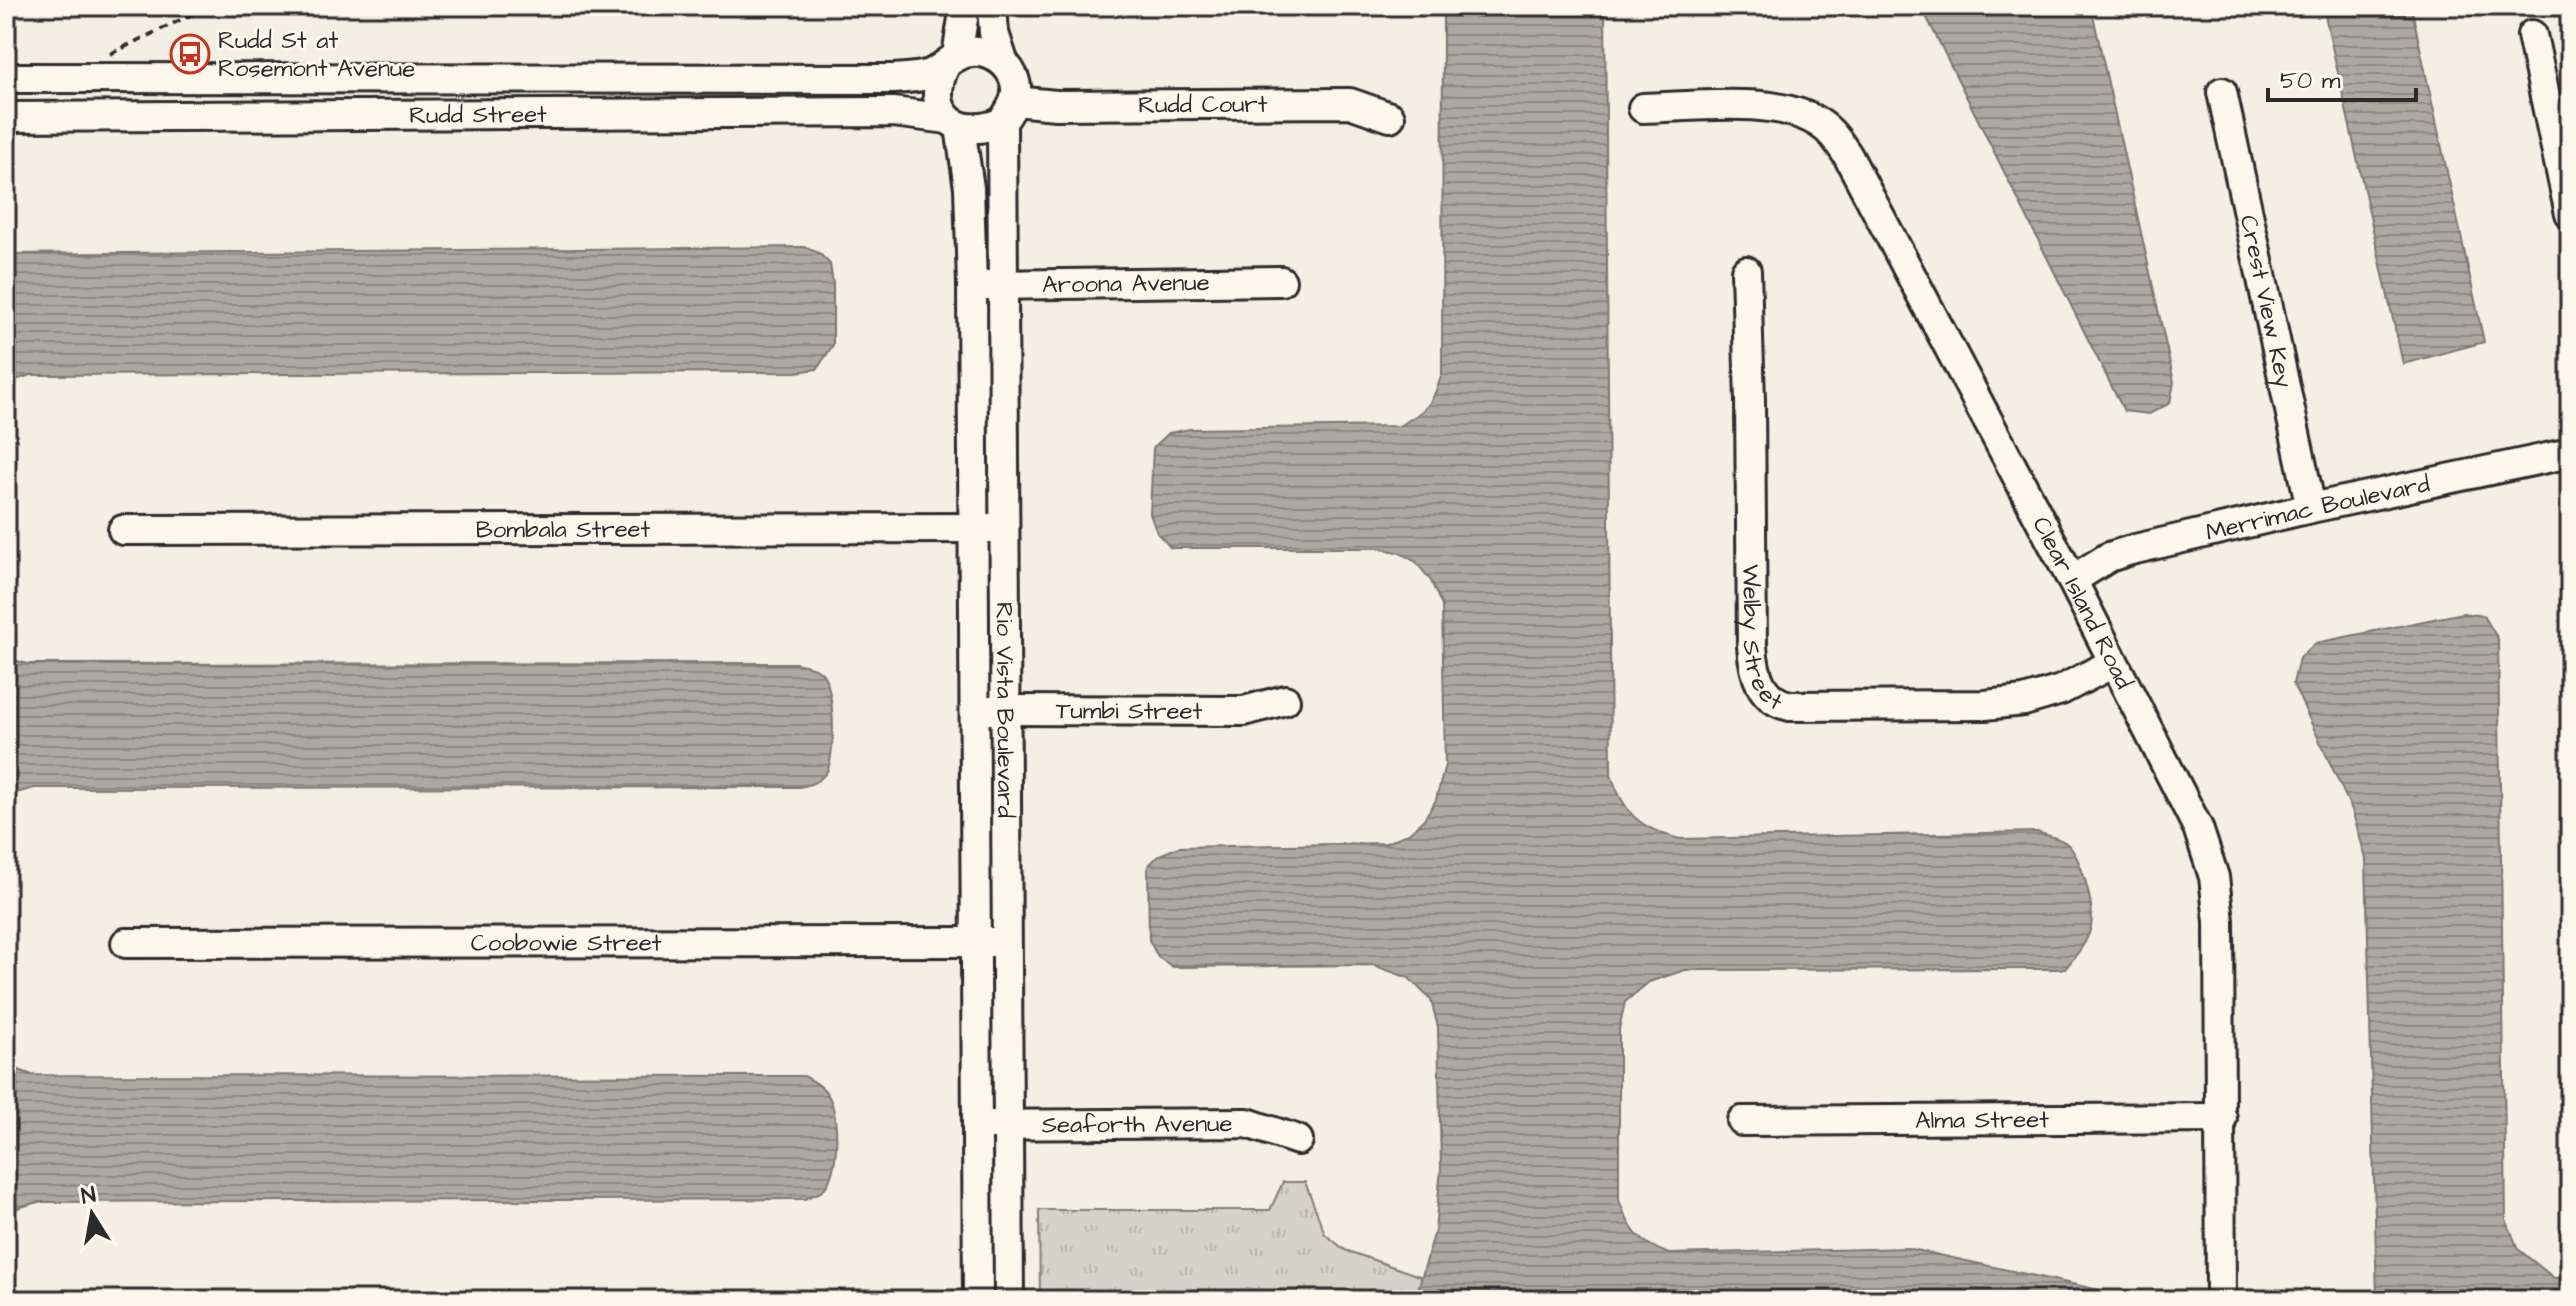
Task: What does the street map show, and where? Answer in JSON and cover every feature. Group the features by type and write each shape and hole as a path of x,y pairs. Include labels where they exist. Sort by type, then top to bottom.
{"street":[{"path":"965,6 951,61 938,79 937,93 941,107 954,123 973,130 1009,111 1017,89 994,33 992,6"},
{"path":"2532,35 2570,214"},
{"path":"951,61 973,52 990,54 1003,61"},
{"name":"Rudd Street","path":"6,78 912,78 932,73 951,61"},
{"path":"295,78 295,114"},
{"path":"525,79 525,112"},
{"name":"Crest View Key","path":"2222,92 2311,508"},
{"name":"Rudd Court","path":"1009,111 1056,105 1350,103 1390,117"},
{"name":"Clear Island Road","path":"1643,108 1761,106 1785,109 1820,124 1836,138 1937,322 2198,828 2214,877 2219,921 2221,1299"},
{"name":"Rio Vista Boulevard","path":"1009,111 1004,284 1009,1300"},
{"name":"Rudd Street","path":"6,117 908,112 954,123"},
{"name":"Rio Vista Boulevard","path":"954,123 969,188 972,285 978,1300"},
{"name":"Welby Street","path":"1746,271 1752,646 1758,680 1771,699 1790,706 1985,705 2040,697 2061,690 2113,663"},
{"name":"Aroona Avenue","path":"972,285 1281,281"},
{"name":"Merrimac Boulevard","path":"2072,580 2109,557 2131,550 2570,453"},
{"name":"Bombala Street","path":"123,530 1004,528"},
{"name":"Tumbi Street","path":"973,710 1244,711 1285,700"},
{"name":"Coobowie Street","path":"126,943 1007,942"},
{"name":"Alma Street","path":"1742,1121 2222,1118"},
{"name":"Seaforth Avenue","path":"975,1125 1247,1123 1298,1140"}],"path":[{"path":"100,59 209,6"}],"green space":[{"path":"1283,1182 1305,1182 1325,1234 1345,1250 1422,1277 1415,1300 1040,1300 1039,1210 1270,1210"}],"shaded area":[{"path":"1443,6 1605,6 1611,775 1628,810 1654,830 1680,839 2037,832 2063,841 2072,849 2086,882 2091,907 2091,926 2087,938 2065,969 1685,970 1649,982 1625,1002 1619,1029 1619,1200 1627,1220 1642,1240 1669,1254 1907,1248 2099,1290 2110,1300 1415,1300 1435,1231 1441,1168 1438,1027 1431,1000 1409,978 1373,965 1173,967 1158,957 1149,940 1148,866 1159,855 1179,847 1386,843 1409,833 1424,819 1436,800 1445,765 1442,606 1431,581 1416,562 1400,553 1380,548 1171,548 1157,533 1150,514 1153,448 1169,433 1190,429 1399,426 1417,415 1432,399 1442,373"},
{"path":"1921,6 2091,6 2174,382 2170,403 2149,414 2124,411"},
{"path":"2323,6 2411,6 2484,342 2403,364"},
{"path":"804,247 819,253 830,264 833,284 833,345 817,369 796,372 31,375 6,383 6,254"},
{"path":"2463,613 2484,616 2498,639 2506,1219 2518,1249 2554,1278 2570,1278 2570,1300 2377,1300 2366,859 2352,810 2293,684 2299,658 2316,643"},
{"path":"6,658 28,664 796,663 818,669 825,678 832,705 832,752 826,773 814,783 799,787 34,788 6,796"},
{"path":"6,1065 32,1075 804,1076 823,1089 832,1104 836,1130 835,1159 828,1183 822,1191 805,1199 38,1202 6,1214"}],"place":[{"name":"Rudd St at Rosemont Avenue","path":"190,54"}]}
